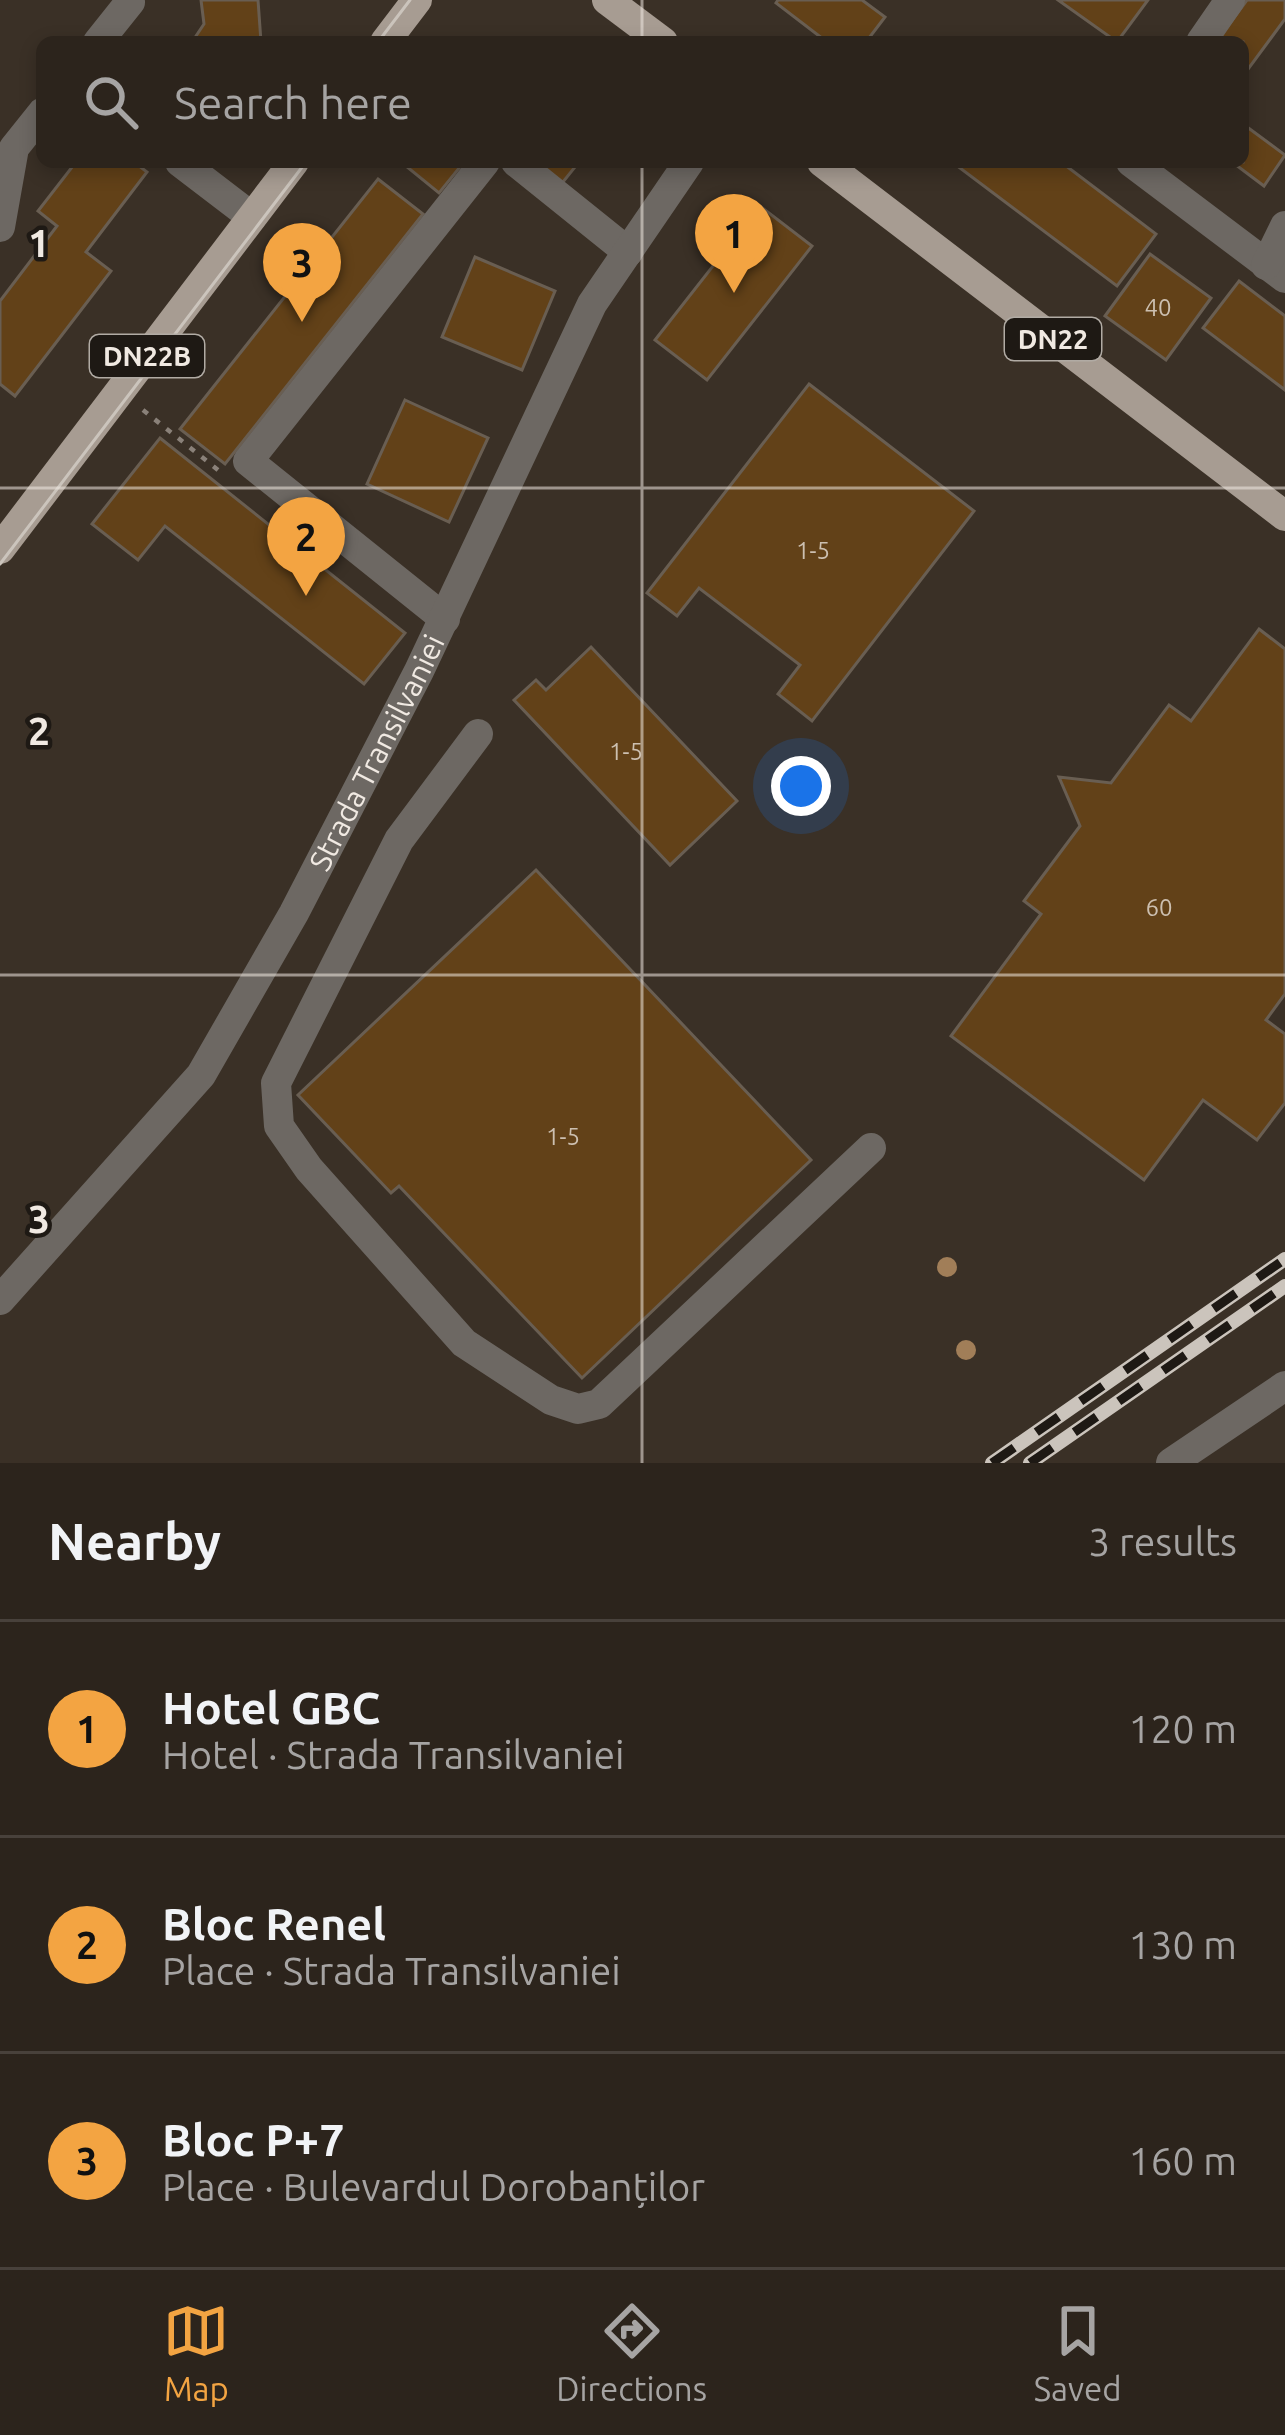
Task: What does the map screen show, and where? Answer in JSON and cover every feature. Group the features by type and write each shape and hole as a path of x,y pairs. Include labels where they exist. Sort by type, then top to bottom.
{"main road":[{"path":"390,36 417,0"},
{"path":"607,0 655,36"},
{"name":"DN22B","path":"0,549 289,168"},
{"name":"DN22","path":"841,168 1285,516"}],"street":[{"path":"1205,36 1230,0"},
{"path":"103,36 130,2"},
{"path":"0,227 14,148 36,120"},
{"path":"188,168 252,217"},
{"path":"445,619 248,461 480,168"},
{"path":"524,168 628,251"},
{"name":"Strada Transilvaniei","path":"0,1300 201,1075 294,913 445,619 592,304 685,168"},
{"path":"1139,168 1276,272 1285,226"},
{"path":"478,734 399,840 275,1084 280,1126 309,1169 464,1342 551,1400 578,1409 599,1404 871,1148"},
{"path":"1171,1463 1285,1386"}],"building":[{"path":"201,0 258,0 261,36 196,36 204,24"},
{"path":"862,0 885,17 871,36 819,36 776,3"},
{"path":"1058,0 1148,0 1121,36 1109,36"},
{"path":"1247,0 1285,0 1285,19 1249,68 1249,36 1220,36"},
{"path":"1249,128 1285,155 1264,186 1240,168 1249,168"},
{"path":"71,168 142,168 147,172 86,252 111,271 15,396 0,384 0,301 57,226 38,211"},
{"path":"408,168 459,168 439,193"},
{"path":"535,168 574,168 559,187"},
{"path":"960,168 1069,168 1156,234 1117,286"},
{"path":"378,179 423,214 225,464 180,429"},
{"path":"760,206 812,246 707,380 655,340"},
{"path":"1150,254 1211,298 1166,360 1105,316"},
{"path":"475,257 555,291 522,370 442,337"},
{"path":"1239,281 1285,316 1285,390 1203,328"},
{"path":"809,384 974,511 812,721 778,694 800,665 699,588 677,616 647,593"},
{"path":"405,400 488,438 449,522 367,484"},
{"path":"160,438 405,633 364,684 165,526 138,560 92,524"},
{"path":"1259,629 1285,649 1285,994 1266,1020 1285,1034 1285,1103 1257,1140 1203,1100 1144,1180 951,1036 1041,914 1024,901 1080,826 1059,777 1111,783 1169,705 1191,721"},
{"path":"591,647 737,801 670,865 514,700 536,680 546,690"},
{"path":"536,870 811,1160 582,1378 399,1186 391,1193 298,1095"}],"tram line":[{"path":"383,36 410,0"},
{"path":"0,564 301,168"}],"railway":[{"path":"992,1463 1285,1259"},
{"path":"1030,1463 1285,1286"}],"place":[{"name":"Hotel GBC","path":"734,293"},
{"name":"Bloc P+7","path":"302,322"},
{"name":"Bloc Renel","path":"306,596"}]}
